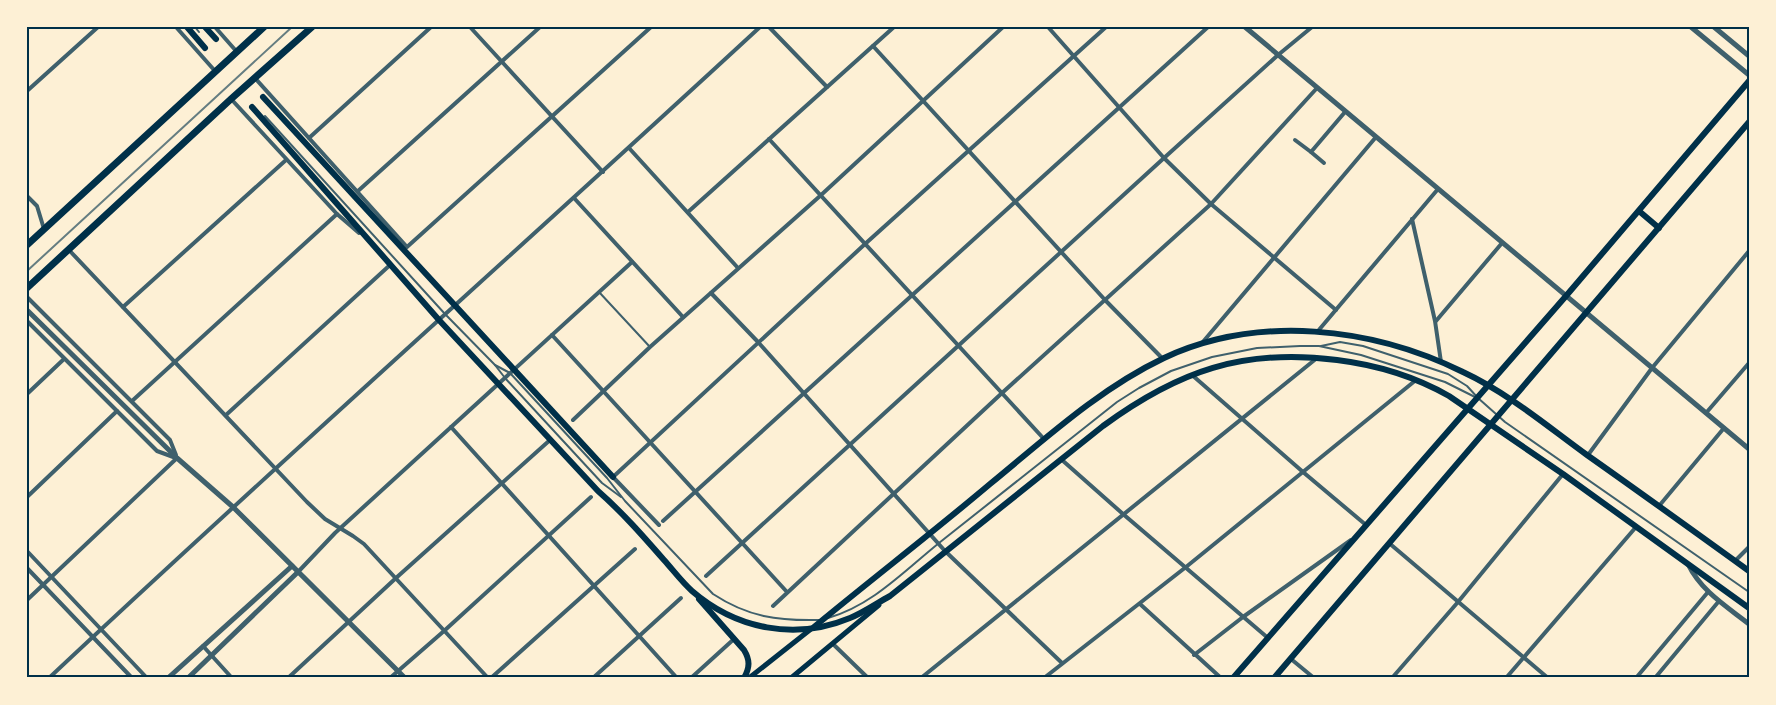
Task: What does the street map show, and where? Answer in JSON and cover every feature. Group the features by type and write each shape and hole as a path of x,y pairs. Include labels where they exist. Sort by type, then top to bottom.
{"highway":[{"path":"27,245 264,27"},
{"path":"27,288 312,27"}],"main road":[{"path":"187,27 205,48"},
{"path":"206,27 216,39"},
{"path":"1233,678 1478,399 1749,81"},
{"path":"263,96 456,305 512,371 613,477"},
{"path":"252,107 439,320 598,491 619,509 735,639 749,658 748,670 744,678"},
{"path":"1275,678 1749,122"},
{"path":"1639,211 1659,228"},
{"path":"749,678 1044,440 1116,385 1163,358 1202,343 1261,333 1318,331 1350,334 1411,350 1465,372 1512,400 1749,570"},
{"path":"790,678 945,551 1134,403 1164,386 1192,375 1226,364 1276,356 1354,362 1383,368 1416,379 1449,396 1563,474 1749,608"},
{"path":"691,590 722,612 752,625 790,630 811,629 852,618 890,596"}],"street":[{"path":"27,91 98,27"},
{"path":"176,27 215,71"},
{"path":"214,27 237,52"},
{"path":"309,138 431,27"},
{"path":"470,27 603,172"},
{"path":"358,191 540,27"},
{"path":"255,78 407,247 651,27"},
{"path":"49,678 233,507 760,27"},
{"path":"769,27 826,87"},
{"path":"688,212 894,27"},
{"path":"573,420 650,347 820,196 1003,27"},
{"path":"1048,27 1164,158 1211,204 1336,310"},
{"path":"659,525 613,477 865,244 1106,27"},
{"path":"663,521 1208,27"},
{"path":"1245,27 1749,449"},
{"path":"706,576 1311,27"},
{"path":"1692,27 1749,75"},
{"path":"1714,27 1749,57"},
{"path":"873,46 1106,301 1163,358"},
{"path":"773,606 1002,393 1211,204 1317,88"},
{"path":"231,99 337,214 374,245"},
{"path":"1311,152 1345,111"},
{"path":"1202,343 1376,137"},
{"path":"768,139 1044,440"},
{"path":"1295,140 1324,163"},
{"path":"629,148 738,268"},
{"path":"123,307 286,160"},
{"path":"1318,331 1438,189"},
{"path":"27,196 37,206 44,229"},
{"path":"574,198 683,318"},
{"path":"132,401 337,214"},
{"path":"1412,219 1435,321 1441,362"},
{"path":"1435,321 1502,243"},
{"path":"68,249 325,519 364,544 490,678 635,549"},
{"path":"1588,455 1652,368 1749,251"},
{"path":"188,678 298,572 340,528 632,262"},
{"path":"226,415 390,265"},
{"path":"711,293 805,393 945,551 1062,663"},
{"path":"27,297 170,440 177,459"},
{"path":"28,311 177,459 233,507 405,678"},
{"path":"27,321 157,451 177,459"},
{"path":"552,335 787,592"},
{"path":"921,678 1318,358"},
{"path":"27,394 64,359"},
{"path":"1706,413 1749,363"},
{"path":"1192,375 1366,525"},
{"path":"1044,678 1140,604 1416,379"},
{"path":"27,497 117,411"},
{"path":"451,428 677,678"},
{"path":"1659,506 1724,428"},
{"path":"288,678 550,440"},
{"path":"27,600 177,459"},
{"path":"1062,460 1268,638"},
{"path":"1392,678 1563,474"},
{"path":"390,678 591,497"},
{"path":"1506,678 1636,527"},
{"path":"1194,655 1357,535"},
{"path":"1389,543 1548,678"},
{"path":"1735,561 1749,547"},
{"path":"27,551 147,678"},
{"path":"1687,563 1693,575 1708,592 1749,624"},
{"path":"168,678 292,566"},
{"path":"27,568 132,678"},
{"path":"1636,678 1708,592"},
{"path":"593,678 681,598"},
{"path":"1655,678 1719,601"},
{"path":"1140,604 1221,678"},
{"path":"691,678 735,639"},
{"path":"833,644 868,678"},
{"path":"202,645 232,678"},
{"path":"1291,659 1314,678"}],"lane":[{"path":"195,27 199,32"},
{"path":"265,116 602,483 626,501"},
{"path":"599,292 650,347"},
{"path":"495,365 512,371 626,501 713,594 745,611 776,619 822,620 855,608 880,592 1116,402 1171,371 1212,357 1257,348 1319,346 1340,342 1363,346 1448,374 1467,386 1498,416 1749,592"},
{"path":"1319,346 1360,354 1445,382 1478,399"}],"railway":[{"path":"27,271 292,27"}]}
